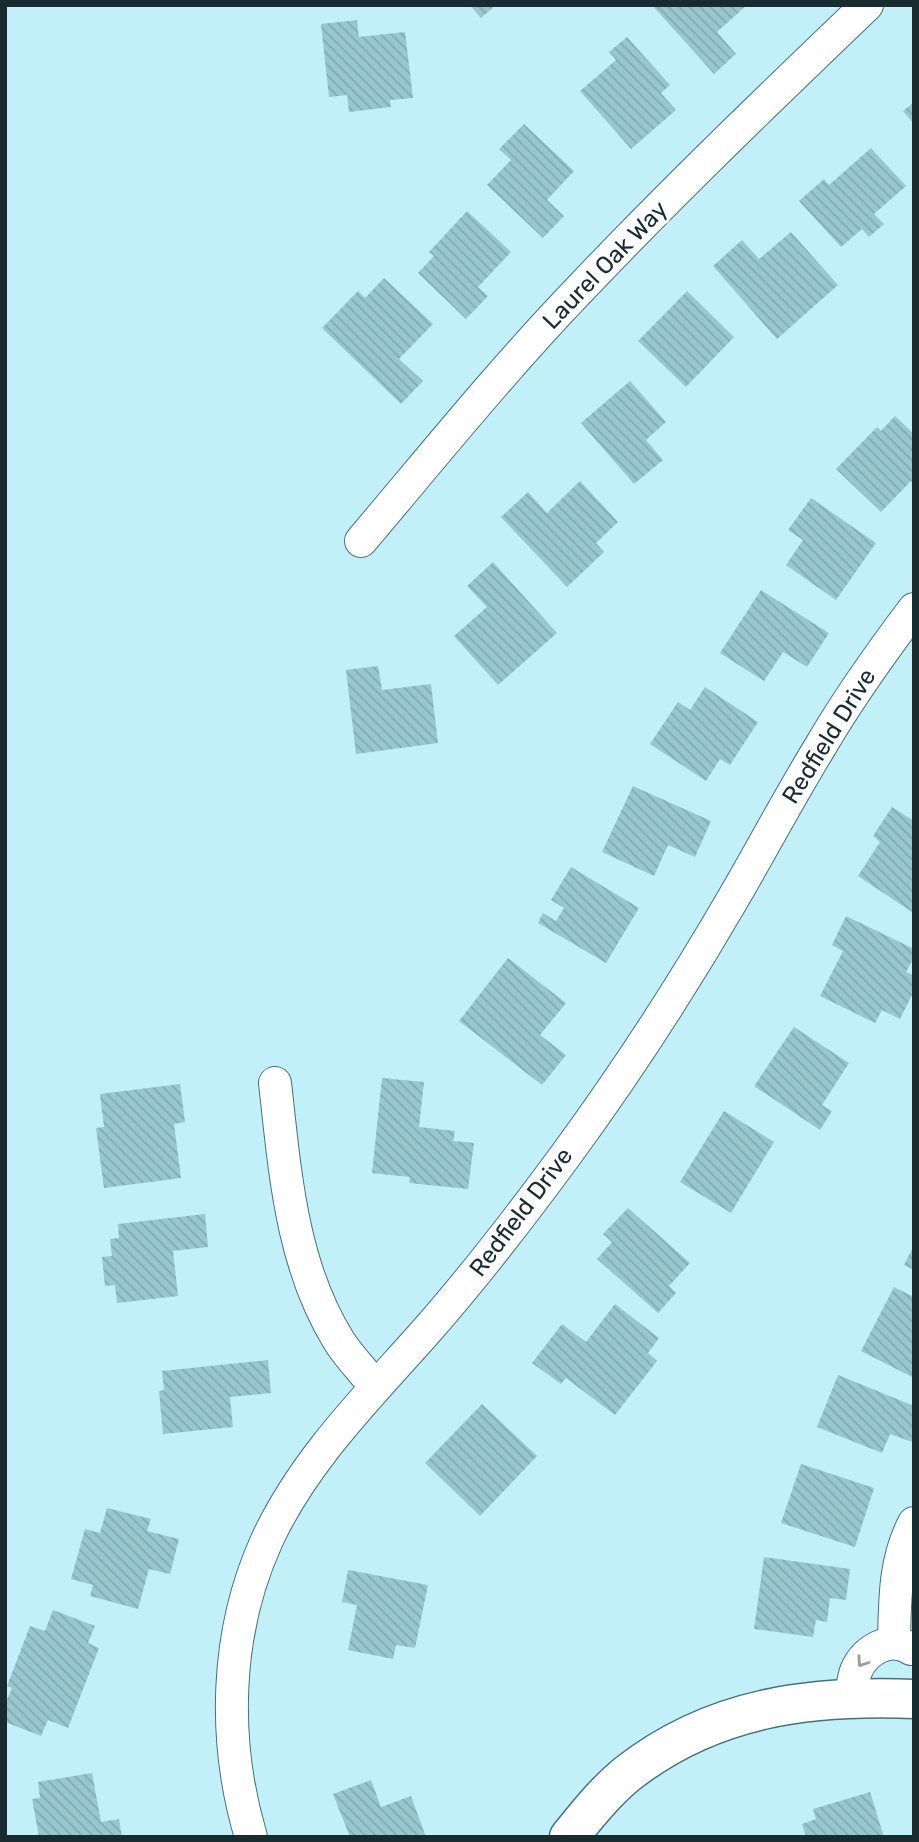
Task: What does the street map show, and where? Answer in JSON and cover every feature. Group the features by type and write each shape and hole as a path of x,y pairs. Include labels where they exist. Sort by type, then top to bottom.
{"street":[{"name":"Laurel Oak Way","path":"361,541 478,403 580,289 867,5"},
{"name":"Redfield Drive","path":"251,1837 241,1797 232,1725 232,1682 244,1605 268,1539 285,1506 326,1446 482,1265 569,1151 623,1073 732,900 852,695 914,609"},
{"path":"275,1083 296,1236 308,1277 340,1343 376,1387"},
{"path":"850,1699 855,1673 868,1653 880,1646 904,1647 896,1577 901,1554 914,1523"},
{"path":"569,1837 608,1791 626,1775 682,1738 744,1713 779,1706 850,1699 914,1699"}],"building":[{"path":"470,5 496,5 481,18"},
{"path":"652,5 747,5 717,32 736,54 714,74"},
{"path":"357,20 359,37 405,32 413,98 390,100 391,107 349,112 347,95 329,97 321,24"},
{"path":"627,37 670,85 661,93 676,110 631,149 580,91 616,60 609,52"},
{"path":"914,102 914,124 903,111"},
{"path":"524,124 574,171 547,200 564,216 543,238 487,185 511,160 499,149"},
{"path":"871,148 906,186 874,214 884,224 869,237 862,229 841,247 799,201 824,179 829,185"},
{"path":"467,211 511,252 478,287 488,296 466,319 418,273 434,256 429,252"},
{"path":"791,232 838,285 777,339 713,266 742,240 759,259"},
{"path":"384,278 433,324 399,359 423,381 401,404 322,328 358,291 365,298"},
{"path":"687,291 734,337 686,387 638,341"},
{"path":"630,381 666,422 646,440 663,460 634,484 581,423"},
{"path":"895,416 914,434 914,484 911,481 881,512 836,469 877,427 881,431"},
{"path":"580,481 618,522 596,543 604,552 567,587 501,517 528,492 547,513"},
{"path":"811,498 876,543 836,600 786,565 803,540 788,530"},
{"path":"493,562 557,633 498,685 454,636 487,607 467,586"},
{"path":"761,590 829,633 807,667 783,652 764,681 720,653"},
{"path":"378,666 382,690 431,684 438,743 356,754 346,670"},
{"path":"705,687 758,722 730,765 720,759 706,781 650,744 678,702 690,710"},
{"path":"633,786 711,821 695,857 668,845 654,876 602,852"},
{"path":"892,807 914,821 912,912 858,876 880,842 873,836"},
{"path":"571,867 639,908 606,963 538,923 543,913 556,921 564,908 551,900"},
{"path":"846,916 914,949 914,957 906,972 914,976 914,991 900,1019 882,1010 875,1023 820,996 843,951 832,945"},
{"path":"508,958 566,1003 540,1035 566,1055 542,1085 459,1021"},
{"path":"794,1027 849,1063 822,1105 832,1111 820,1130 754,1086"},
{"path":"382,1078 424,1082 419,1127 455,1131 453,1141 474,1143 468,1189 409,1183 410,1177 372,1173"},
{"path":"180,1084 185,1122 174,1124 181,1178 104,1188 96,1128 104,1127 100,1094"},
{"path":"724,1111 774,1142 731,1213 680,1182"},
{"path":"628,1208 690,1263 669,1286 676,1293 658,1313 597,1259 612,1242 603,1234"},
{"path":"205,1214 208,1247 173,1251 178,1296 117,1303 115,1285 105,1286 102,1257 112,1256 110,1239 119,1238 118,1224"},
{"path":"914,1245 914,1270 904,1265"},
{"path":"894,1287 914,1297 914,1378 861,1351"},
{"path":"615,1304 659,1338 648,1353 657,1361 615,1415 566,1378 561,1384 532,1363 562,1324 586,1342"},
{"path":"268,1360 271,1393 230,1397 233,1427 163,1434 159,1391 164,1390 162,1371"},
{"path":"838,1375 914,1406 912,1442 890,1434 882,1453 817,1427"},
{"path":"482,1404 537,1456 480,1516 425,1463"},
{"path":"801,1464 874,1488 855,1547 781,1523"},
{"path":"107,1508 151,1519 147,1531 179,1539 170,1574 149,1569 138,1609 90,1596 93,1585 71,1579 85,1529 100,1533"},
{"path":"764,1557 850,1569 846,1600 830,1598 827,1622 816,1620 813,1637 754,1629"},
{"path":"348,1570 428,1585 415,1648 396,1645 393,1659 348,1650 357,1605 342,1602"},
{"path":"53,1610 95,1626 88,1643 99,1648 68,1728 48,1720 41,1736 5,1722 5,1704 12,1688 7,1686 30,1626 45,1631"},
{"path":"92,1773 101,1822 119,1819 122,1837 39,1837 32,1799 40,1798 38,1782"},
{"path":"371,1780 381,1807 411,1796 426,1837 350,1837 333,1794"},
{"path":"870,1792 884,1837 806,1837 802,1824 816,1819 813,1809"}]}
